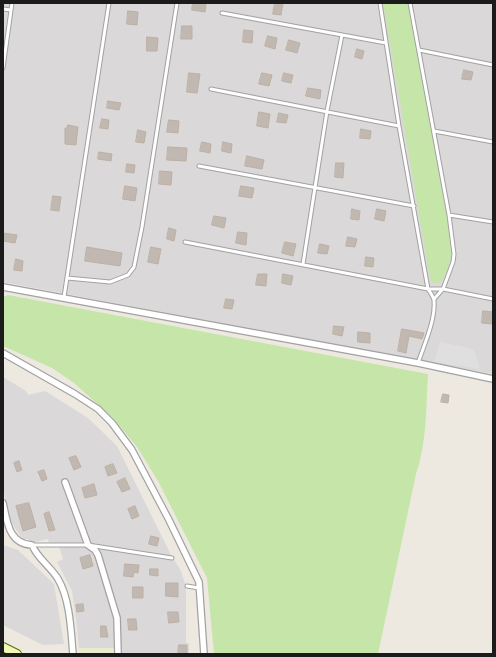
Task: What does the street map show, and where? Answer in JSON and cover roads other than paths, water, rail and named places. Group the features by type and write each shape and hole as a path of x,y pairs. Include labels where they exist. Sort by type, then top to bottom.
{"main road":[{"path":"3,647 17,654"}],"street":[{"path":"3,286 418,363 493,379"},
{"path":"3,353 75,394 98,409 112,423 132,450 195,571 201,588 204,654"},
{"path":"65,482 88,545 95,550 98,555 117,618 118,654"},
{"path":"3,503 10,530 16,539 24,544 32,545 58,579 63,589 69,620 73,654"}],"lane":[{"path":"3,68 12,3"},
{"path":"64,297 109,3"},
{"path":"67,278 110,282 128,275 134,267 142,228 177,3"},
{"path":"380,3 399,126 428,288 434,299 433,312 418,363"},
{"path":"410,3 449,215 454,254 453,262 443,289 434,299"},
{"path":"3,9 11,10"},
{"path":"222,13 386,43"},
{"path":"303,264 327,111 342,35"},
{"path":"419,50 493,65"},
{"path":"210,89 399,126"},
{"path":"434,131 493,142"},
{"path":"199,166 414,206"},
{"path":"449,215 493,222"},
{"path":"185,242 493,299"},
{"path":"32,545 88,545 172,558"},
{"path":"187,586 201,588"}]}
